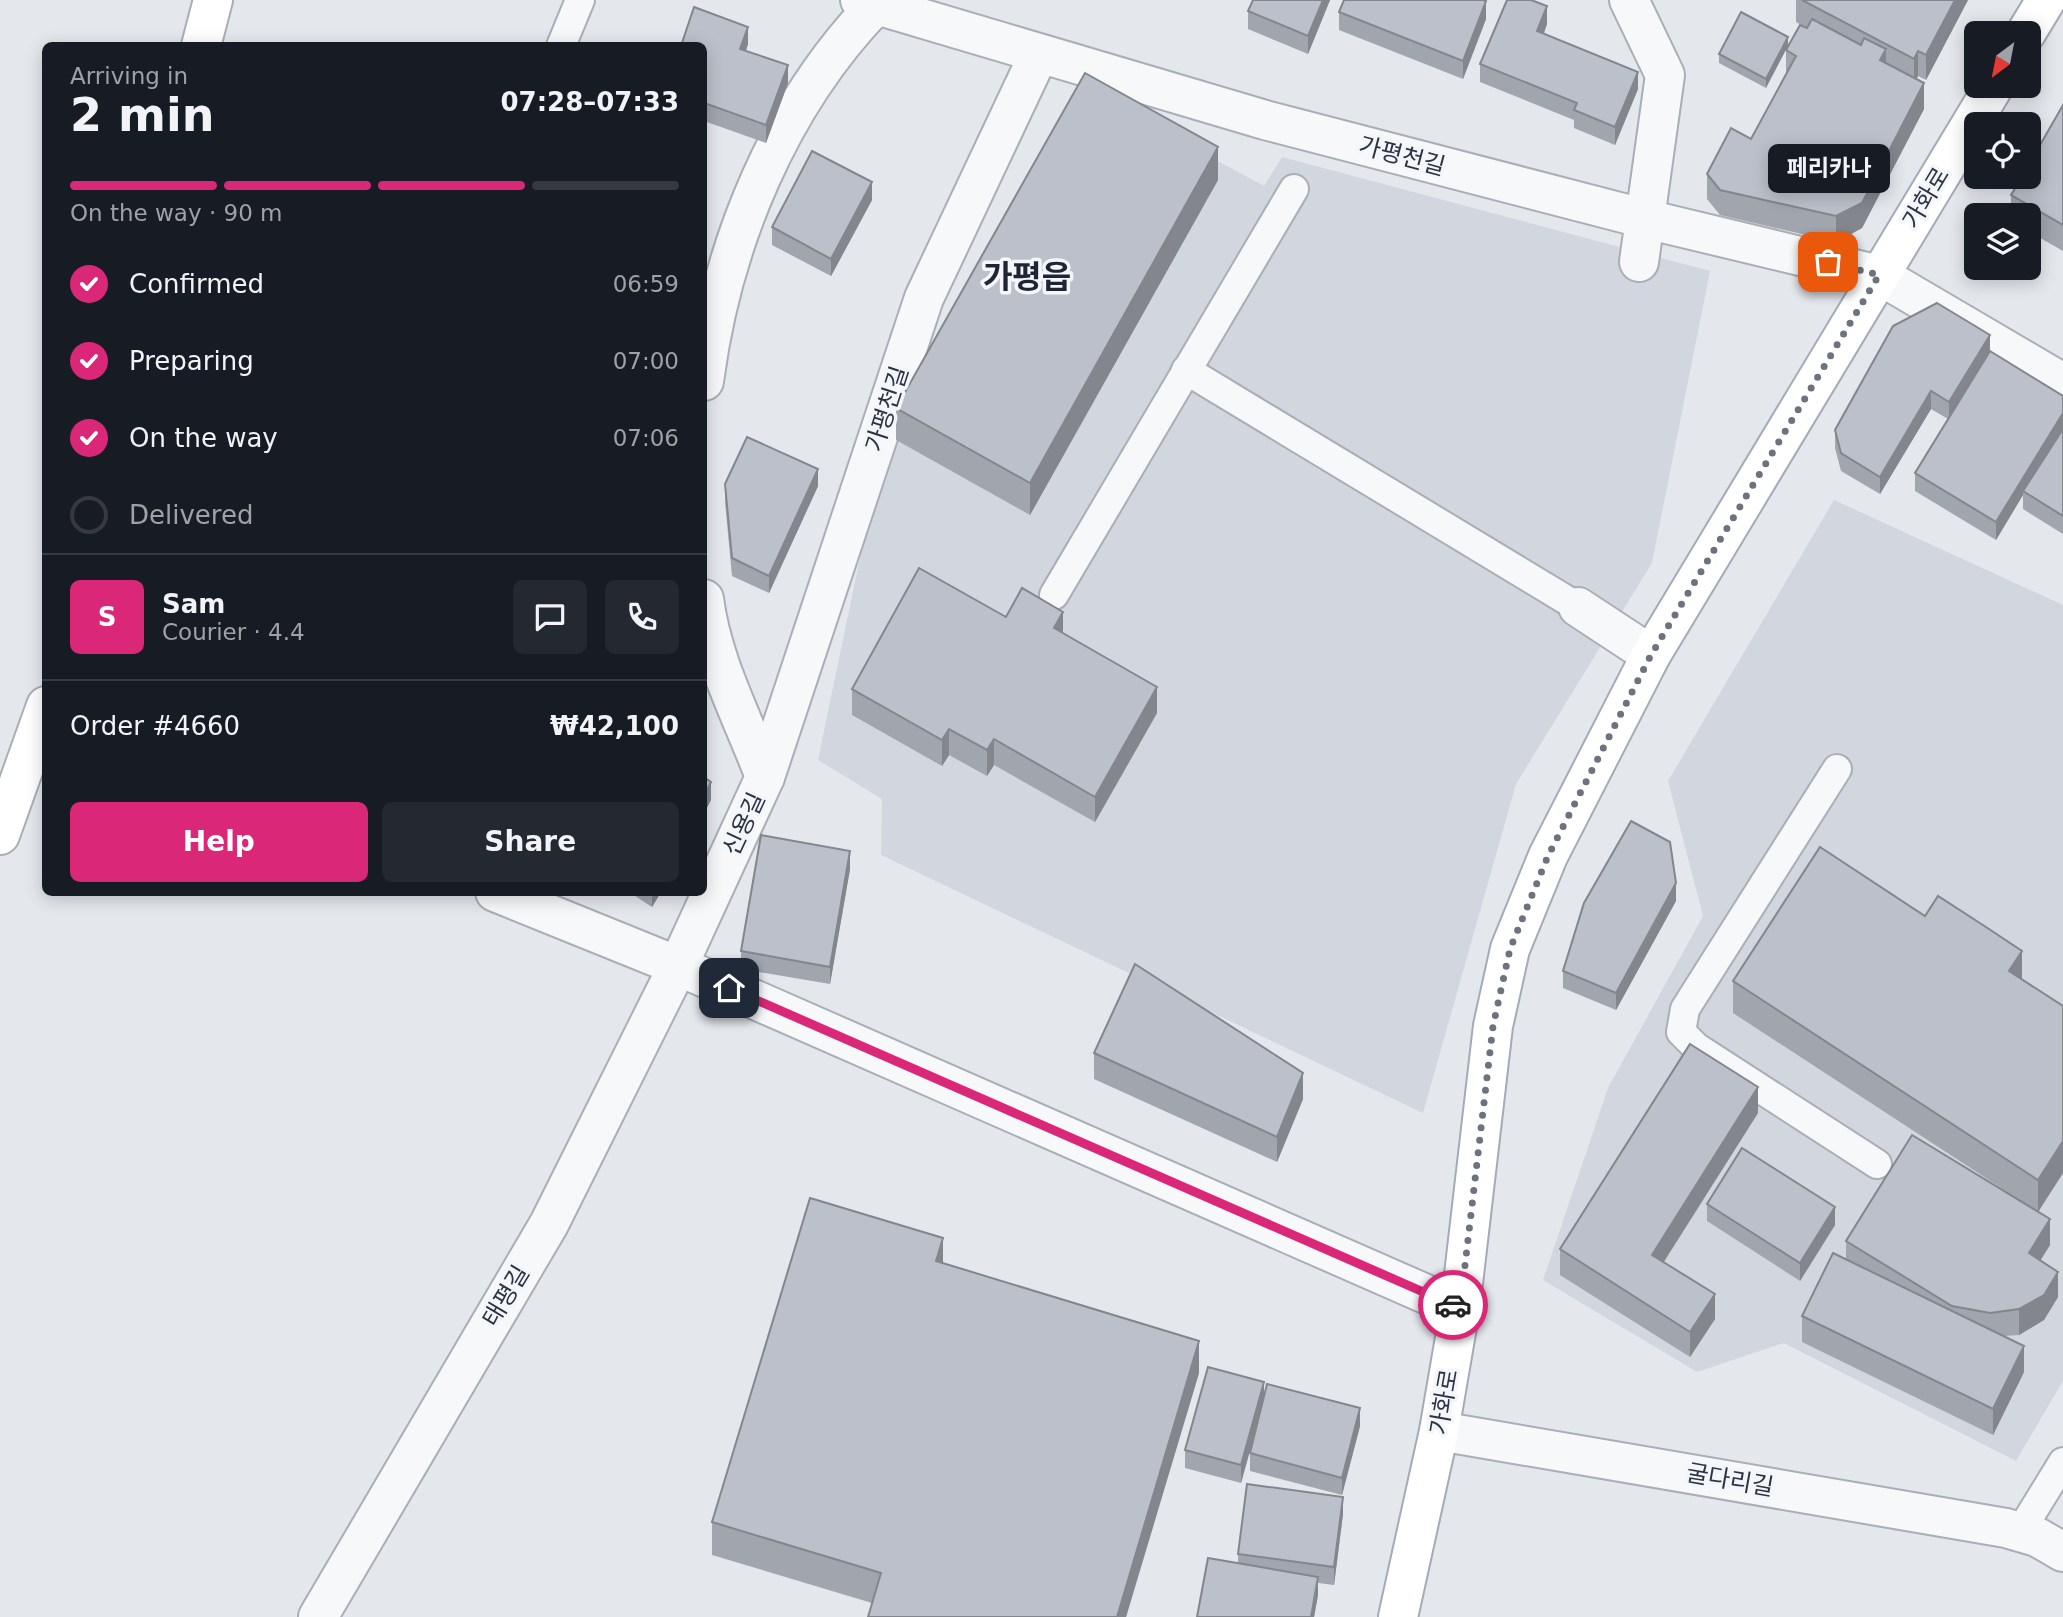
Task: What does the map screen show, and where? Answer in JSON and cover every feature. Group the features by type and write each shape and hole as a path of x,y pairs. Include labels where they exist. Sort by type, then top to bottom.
{"main road":[{"path":"202,42 213,0"},
{"path":"2033,21 2046,0"},
{"name":"가화로","path":"1398,1617 1439,1431 1460,1308 1493,1026 1510,949 1548,856 1651,655 1987,98"},
{"path":"0,835 42,717"}],"street":[{"path":"1629,0 1665,75 1639,262"},
{"name":"가평천길","path":"707,356 710,331 729,258 769,162 819,75 854,27 868,2 1265,120 1646,219 1879,275"},
{"name":"가평천길","path":"765,777 924,298 1039,54"},
{"path":"1879,275 2063,383"},
{"path":"1578,607 1651,655"},
{"name":"신용길","path":"678,966 765,777 734,696 719,669 707,613"},
{"path":"505,896 678,966 1460,1308"},
{"name":"태평길","path":"318,1617 549,1224 678,966"},
{"name":"굴다리길","path":"1439,1431 2020,1532 2037,1537 2063,1552"}],"lane":[{"path":"563,42 580,0"},
{"path":"1054,595 1294,189"},
{"path":"1186,370 1578,607"},
{"path":"1837,769 1685,1009 1681,1032 1696,1047 1877,1164"},
{"path":"2020,1532 2063,1462"}],"shaded area":[{"path":"1082,88 1264,186 1282,157 1710,271 1652,563 1516,784 1423,1113 881,855 882,799 818,760 879,466"},
{"path":"1834,500 2063,605 2063,1381 2016,1461 1784,1343 1697,1372 1543,1280 1608,1088 1703,916 1668,781"}],"building":[{"path":"1253,0 1323,0 1308,36 1248,11"},
{"path":"1344,0 1486,1 1463,61 1339,12"},
{"path":"1507,0 1531,0 1547,6 1537,31 1638,72 1615,127 1574,110 1577,103 1480,64"},
{"path":"1802,0 1955,0 1926,55 1918,51 1914,59"},
{"path":"694,7 748,27 740,49 788,65 766,125 707,104 707,42 682,42"},
{"path":"1741,12 1788,37 1766,79 1719,54"},
{"path":"1812,19 1861,45 1864,38 1886,49 1880,60 1924,83 1862,203 1836,216 1720,190 1707,174 1731,128 1751,139 1796,56 1786,50 1800,25 1807,28"},
{"path":"1085,73 1218,147 1030,483 896,408"},
{"path":"2063,105 2063,225 2041,212 2041,203 2025,203 2011,195 2015,189 2041,189 2041,143"},
{"path":"812,151 872,182 831,259 772,227"},
{"path":"1937,303 1990,335 1949,402 1931,391 1880,477 1841,453 1835,430 1893,326"},
{"path":"1990,351 2063,396 2063,413 1996,522 1915,473"},
{"path":"2063,429 2063,516 2023,491"},
{"path":"747,437 818,469 769,576 732,558 725,484"},
{"path":"919,568 1006,617 1022,588 1063,612 1054,628 1157,687 1095,797 994,739 987,750 949,729 942,740 852,689"},
{"path":"1631,821 1670,842 1676,883 1616,993 1563,971 1584,903"},
{"path":"761,835 850,851 830,967 741,951"},
{"path":"1820,847 1925,916 1938,896 1989,929 2022,951 2009,971 2063,1006 2063,1141 2038,1180 1733,981"},
{"path":"1135,964 1303,1073 1277,1137 1094,1053"},
{"path":"1690,1044 1758,1087 1652,1255 1715,1294 1690,1332 1560,1249"},
{"path":"1912,1135 2050,1219 2029,1253 2058,1272 2044,1295 2019,1309 1990,1313 1952,1306 1846,1241"},
{"path":"1742,1148 1835,1207 1800,1263 1707,1204"},
{"path":"810,1198 943,1238 936,1261 1199,1341 1117,1617 868,1617 881,1573 712,1522"},
{"path":"1833,1253 2024,1346 1993,1409 1802,1316"},
{"path":"1208,1367 1264,1382 1241,1465 1185,1450"},
{"path":"1267,1384 1360,1408 1342,1478 1250,1453"},
{"path":"1247,1484 1343,1497 1334,1567 1238,1554"},
{"path":"1208,1558 1318,1577 1311,1617 1197,1617"}],"way so far":[{"path":"1453,1305 1460,1308 1493,1026 1510,949 1548,856 1651,655 1879,275 1828,262"}],"place":[{"name":"페리카나","path":"1828,262"}],"district":[{"name":"가평읍","path":"1027,277"}],"route":[{"path":"729,988 1453,1305"}]}
